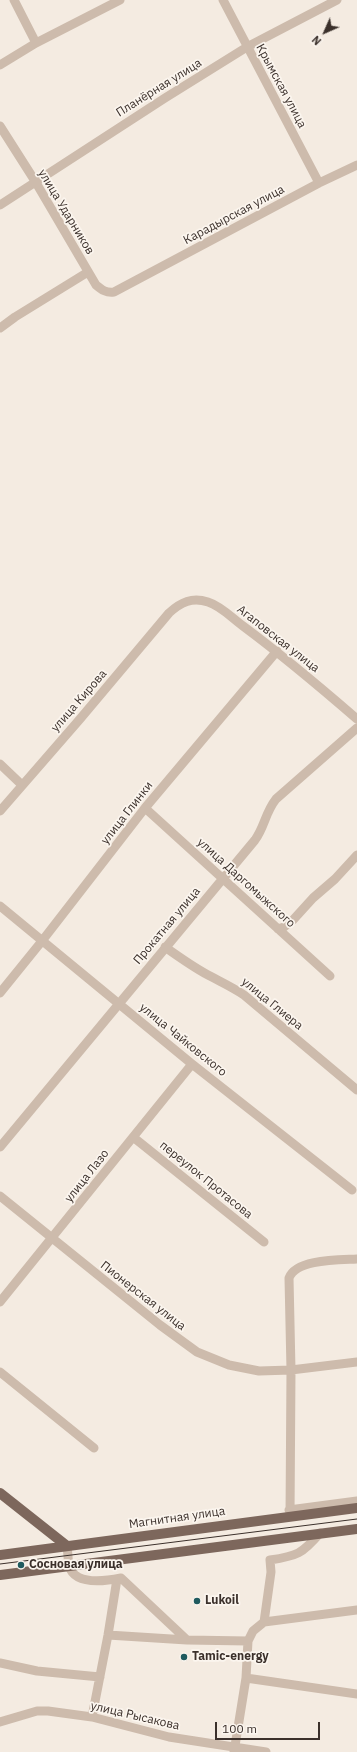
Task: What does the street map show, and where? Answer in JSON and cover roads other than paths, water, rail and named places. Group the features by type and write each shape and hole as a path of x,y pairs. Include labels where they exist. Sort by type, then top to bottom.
{"main road":[{"path":"0,1493 67,1546"},
{"name":"Магнитная улица","path":"0,1555 290,1513 357,1508"},
{"path":"0,1575 357,1529"}],"street":[{"path":"14,0 36,44"},
{"path":"0,64 120,0"},
{"name":"Крымская улица","path":"223,0 319,183"},
{"name":"Планёрная улица","path":"0,205 35,181 248,47 337,0"},
{"name":"улица Ударников","path":"0,126 35,181 96,285 104,292 114,292 123,288"},
{"name":"Карадырская улица","path":"123,288 319,183 357,165"},
{"path":"0,328 15,317 88,272"},
{"name":"Агаповская улица","path":"177,606 185,601 196,600 214,604 277,651 357,719"},
{"name":"улица Кирова","path":"0,811 177,606"},
{"name":"улица Глинки","path":"0,993 145,808 277,651"},
{"name":"Прокатная улица","path":"0,1147 260,834 266,813 276,799 357,728"},
{"path":"0,764 22,784"},
{"name":"улица Даргомыжского","path":"145,808 330,976"},
{"path":"278,929 284,927 293,920 357,855"},
{"name":"улица Чайковского","path":"0,906 192,1064 352,1190"},
{"name":"улица Глиера","path":"165,947 190,964 244,995 357,1090"},
{"name":"улица Лазо","path":"0,1302 192,1064"},
{"name":"переулок Протасова","path":"133,1137 264,1242"},
{"name":"Пионерская улица","path":"0,1196 160,1325 197,1352 237,1367 260,1371 291,1370 357,1362"},
{"path":"357,1259 311,1264 298,1267 291,1273 289,1284 291,1370 290,1513 357,1501"},
{"path":"0,1372 94,1448"},
{"path":"264,1622 271,1572 270,1560 297,1555 304,1550 320,1533"},
{"path":"67,1546 70,1566 76,1575 87,1580 121,1578 187,1640"},
{"path":"92,1717 117,1579"},
{"path":"234,1749 246,1678 248,1641 253,1631 264,1622 357,1610"},
{"path":"108,1635 187,1640 248,1641"},
{"path":"0,1663 37,1671 100,1677"},
{"path":"246,1678 357,1694"},
{"name":"улица Рысакова","path":"0,1722 37,1711 92,1717 169,1737 234,1749 266,1752"}],"tram line":[{"path":"0,1564 357,1519"}],"place":[{"name":"Сосновая улица","path":"21,1565"},
{"name":"Lukoil","path":"197,1601"},
{"name":"Tamic-energy","path":"184,1657"}]}
